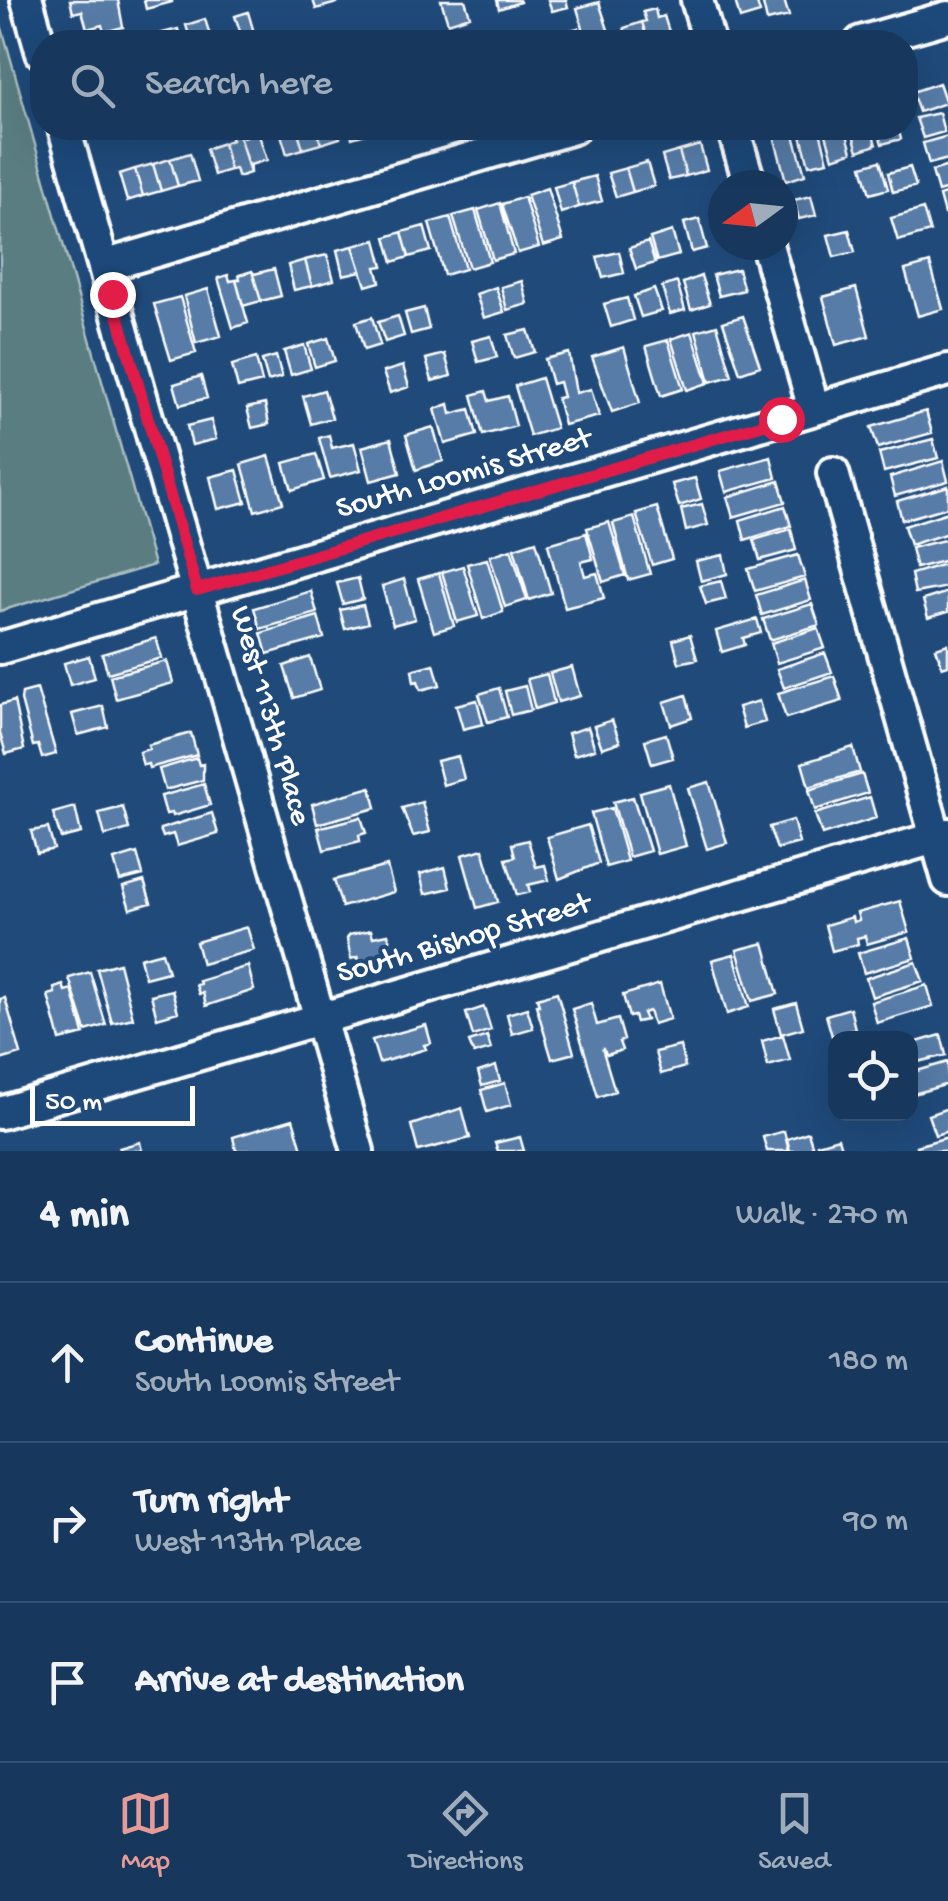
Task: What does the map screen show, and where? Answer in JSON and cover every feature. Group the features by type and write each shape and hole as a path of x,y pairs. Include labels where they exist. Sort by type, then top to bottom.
{"street":[{"path":"27,0 35,30"},
{"path":"697,0 706,30"},
{"path":"903,30 948,17"},
{"name":"West 113th Place","path":"67,140 358,1151"},
{"path":"104,266 532,140"},
{"path":"737,140 746,170"},
{"path":"771,260 814,409"},
{"name":"South Loomis Street","path":"0,648 948,370"},
{"path":"832,474 942,836 948,880"},
{"name":"South Bishop Street","path":"0,1113 942,836"}],"green space":[{"path":"0,21 30,127 30,140 34,140 154,565 0,611"}],"building":[{"path":"70,0 118,0 123,27 103,30 102,25 87,29 82,11 73,13"},
{"path":"144,0 172,0 172,2 146,9"},
{"path":"313,0 336,0 337,3 316,9"},
{"path":"441,0 465,0 470,16 448,23"},
{"path":"497,0 519,0 520,2 499,9"},
{"path":"548,0 566,0 568,7 552,11"},
{"path":"735,0 756,0 760,13 740,19"},
{"path":"762,0 784,0 789,16 767,21"},
{"path":"599,2 608,30 583,30 577,8"},
{"path":"655,9 657,18 664,16 668,30 644,30 643,12"},
{"path":"248,12 253,30 240,30 235,16"},
{"path":"205,19 208,30 187,30 186,25"},
{"path":"642,22 644,30 625,30"},
{"path":"939,83 946,103 919,112 918,90"},
{"path":"939,113 944,132 923,138 918,118"},
{"path":"948,136 948,159 929,164 923,143"},
{"path":"240,140 250,173 238,177 235,169 230,170 223,143"},
{"path":"240,140 261,140 267,160 250,165 250,173"},
{"path":"283,140 300,140 303,149 287,154"},
{"path":"300,140 320,140 321,144 303,149"},
{"path":"775,140 795,140 805,175 798,177 798,170 783,170"},
{"path":"802,140 822,140 828,161 809,165"},
{"path":"828,140 848,140 852,152 833,158"},
{"path":"855,140 875,140 876,145 858,151"},
{"path":"223,143 230,170 214,175 206,149"},
{"path":"700,145 707,170 686,176 679,151"},
{"path":"679,151 686,176 669,180 662,156"},
{"path":"190,153 198,181 178,186 170,159"},
{"path":"170,159 178,186 161,191 153,164"},
{"path":"880,161 888,189 870,194 862,166"},
{"path":"647,162 654,186 633,192 626,168"},
{"path":"153,164 161,191 143,196 135,169"},
{"path":"948,166 948,189 938,192 932,171"},
{"path":"910,167 916,186 893,192 888,173"},
{"path":"626,168 633,192 616,197 608,173"},
{"path":"135,169 143,196 127,201 119,174"},
{"path":"595,176 602,201 579,207 572,182"},
{"path":"572,182 579,207 561,213 554,187"},
{"path":"547,188 563,240 543,246 527,195"},
{"path":"948,193 948,213 944,214 939,196"},
{"path":"811,196 816,215 799,219 798,199"},
{"path":"524,197 539,247 518,253 502,204"},
{"path":"500,203 514,254 493,260 478,210"},
{"path":"923,209 930,232 898,241 891,218"},
{"path":"475,210 490,262 469,268 453,216"},
{"path":"450,217 465,269 444,275 429,223"},
{"path":"699,219 707,248 692,252 684,223"},
{"path":"424,226 431,251 409,257 402,232"},
{"path":"849,230 855,252 834,257 828,235"},
{"path":"672,231 679,255 657,261 650,238"},
{"path":"402,232 409,257 393,262 386,237"},
{"path":"376,240 383,266 376,267 380,282 366,286 353,246"},
{"path":"648,242 655,263 636,269 629,248"},
{"path":"353,246 361,271 343,275 337,250"},
{"path":"619,252 624,273 603,278 597,257"},
{"path":"327,255 334,280 312,286 305,260"},
{"path":"305,260 312,286 294,290 288,265"},
{"path":"930,263 943,309 918,316 905,270"},
{"path":"274,269 281,296 261,301 252,271 254,274"},
{"path":"738,269 744,290 719,296 713,275"},
{"path":"252,271 261,301 243,306 236,280"},
{"path":"228,275 230,281 236,280 248,323 233,328 218,278"},
{"path":"701,276 710,304 691,310 683,283"},
{"path":"522,281 528,304 507,310 501,287"},
{"path":"677,282 685,310 670,314 662,287"},
{"path":"496,287 504,312 484,318 476,294"},
{"path":"856,288 869,336 836,345 823,297"},
{"path":"208,289 221,336 196,343 184,296"},
{"path":"654,289 662,311 641,317 634,296"},
{"path":"180,297 196,353 171,360 154,304"},
{"path":"627,298 633,320 611,327 604,304"},
{"path":"424,308 429,329 411,334 405,313"},
{"path":"398,316 404,336 385,342 378,322"},
{"path":"743,316 760,366 740,373 723,322"},
{"path":"372,317 380,345 364,350 356,322"},
{"path":"717,325 732,376 710,382 696,331"},
{"path":"528,330 535,352 514,358 507,335"},
{"path":"692,332 708,383 687,390 671,339"},
{"path":"491,336 497,357 478,362 472,341"},
{"path":"328,338 335,361 315,367 308,344"},
{"path":"668,340 683,389 661,396 646,346"},
{"path":"304,345 311,369 291,375 284,351"},
{"path":"624,347 640,403 612,412 592,357"},
{"path":"569,353 576,393 591,389 599,416 564,425 557,398 563,397 559,382 552,384 545,359"},
{"path":"445,354 451,376 432,381 426,359"},
{"path":"276,356 282,377 268,381 262,360"},
{"path":"256,358 262,382 238,388 232,365"},
{"path":"403,366 409,387 390,393 383,372"},
{"path":"201,376 207,398 180,405 174,384"},
{"path":"541,378 556,428 530,436 515,386"},
{"path":"324,390 332,418 311,424 303,396"},
{"path":"486,391 489,401 508,396 516,426 483,435 472,395"},
{"path":"265,404 269,424 252,428 247,408"},
{"path":"449,404 451,414 470,409 477,435 445,444 435,409"},
{"path":"926,411 932,433 878,448 871,427"},
{"path":"211,420 216,439 192,445 187,426"},
{"path":"433,427 443,461 416,470 406,435"},
{"path":"329,435 332,448 354,443 361,470 330,478 319,438"},
{"path":"391,439 400,473 371,481 362,447"},
{"path":"933,439 938,458 884,472 879,453"},
{"path":"316,454 324,480 292,490 284,463"},
{"path":"269,456 283,503 255,511 242,464"},
{"path":"771,457 776,478 726,492 720,471"},
{"path":"943,461 948,481 895,496 890,477"},
{"path":"237,470 246,502 218,509 210,477"},
{"path":"695,478 701,499 679,506 672,484"},
{"path":"779,481 785,502 733,517 727,497"},
{"path":"948,486 948,507 902,520 897,501"},
{"path":"702,504 708,525 686,531 681,509"},
{"path":"785,506 791,526 745,540 740,520"},
{"path":"657,507 672,559 652,565 636,513"},
{"path":"948,512 948,533 910,545 904,526"},
{"path":"634,517 650,574 628,580 613,523"},
{"path":"609,522 625,575 603,582 587,528"},
{"path":"791,529 796,550 760,560 754,540"},
{"path":"586,533 593,559 581,562 585,576 597,573 604,598 565,608 548,544"},
{"path":"948,539 948,560 916,568 911,548"},
{"path":"536,541 551,593 529,600 514,548"},
{"path":"511,549 527,600 505,607 490,556"},
{"path":"723,555 727,574 701,581 696,561"},
{"path":"798,555 805,577 755,591 748,569"},
{"path":"487,559 503,612 483,619 467,564"},
{"path":"948,563 948,587 915,593 911,574"},
{"path":"463,566 478,616 457,622 442,572"},
{"path":"439,573 454,626 434,632 418,579"},
{"path":"358,578 363,599 343,604 337,583"},
{"path":"404,579 415,619 393,625 382,586"},
{"path":"805,580 811,600 762,615 756,595"},
{"path":"721,581 726,599 706,604 700,586"},
{"path":"311,591 317,613 260,629 254,608"},
{"path":"948,592 948,612 928,618 923,600"},
{"path":"812,604 819,625 770,640 763,619"},
{"path":"363,605 368,623 345,629 340,610"},
{"path":"318,616 324,638 267,654 261,633"},
{"path":"757,619 761,633 743,638 745,645 722,652 716,631"},
{"path":"818,628 825,648 777,663 771,643"},
{"path":"690,635 697,659 679,663 673,640"},
{"path":"156,638 162,658 108,673 102,654"},
{"path":"948,644 948,665 942,667 936,648"},
{"path":"825,653 832,672 784,688 777,669"},
{"path":"89,656 95,678 70,685 64,663"},
{"path":"310,657 320,690 294,698 284,666"},
{"path":"167,661 173,683 116,699 110,676"},
{"path":"434,664 440,685 421,690 418,681 414,682 412,670"},
{"path":"572,667 580,696 558,702 550,673"},
{"path":"547,674 554,703 535,709 527,679"},
{"path":"834,676 842,701 786,718 778,693"},
{"path":"525,686 531,710 511,715 505,691"},
{"path":"499,688 507,717 488,722 479,694"},
{"path":"37,689 56,754 42,758 38,745 33,746 21,700 22,693"},
{"path":"686,695 692,718 671,725 664,702"},
{"path":"477,700 483,724 463,729 456,705"},
{"path":"14,701 24,749 6,754 0,733 0,705"},
{"path":"759,701 765,722 744,728 738,707"},
{"path":"103,706 108,727 78,735 72,714"},
{"path":"612,720 620,742 602,748 594,726"},
{"path":"588,727 595,749 574,755 568,733"},
{"path":"191,733 197,755 149,768 148,764 143,765 139,752 149,749 148,745"},
{"path":"666,734 673,758 652,764 645,740"},
{"path":"853,747 860,772 809,787 802,763"},
{"path":"458,756 464,779 443,785 437,761"},
{"path":"197,758 199,765 203,764 203,780 165,790 159,769"},
{"path":"862,774 868,793 815,810 809,790"},
{"path":"709,782 727,843 707,849 688,788"},
{"path":"204,784 210,805 173,816 166,814 161,796"},
{"path":"669,784 686,846 657,854 640,792"},
{"path":"371,787 376,808 317,824 312,804"},
{"path":"633,797 650,851 629,857 613,802"},
{"path":"870,797 876,818 822,835 815,814"},
{"path":"422,802 430,832 413,836 402,808"},
{"path":"75,807 81,833 61,838 53,813"},
{"path":"123,807 129,829 105,836 99,813"},
{"path":"612,808 627,861 606,867 591,813"},
{"path":"212,813 218,834 177,846 173,834 163,837 160,829"},
{"path":"361,817 366,833 359,835 360,841 324,850 318,828"},
{"path":"793,820 799,843 777,849 769,827"},
{"path":"588,825 599,863 559,879 547,837"},
{"path":"48,828 54,849 37,853 31,831"},
{"path":"528,840 536,867 545,865 549,880 528,885 530,892 517,895 506,859 515,857 512,844"},
{"path":"483,849 498,902 477,908 462,855"},
{"path":"137,853 143,875 120,881 114,860"},
{"path":"387,866 394,892 342,907 334,880"},
{"path":"445,867 450,888 425,894 420,874"},
{"path":"144,881 151,903 130,909 123,887"},
{"path":"900,901 909,932 867,944 865,936 857,938 858,944 832,951 825,925 852,917 853,922 859,920 857,913"},
{"path":"247,927 254,950 202,964 196,942"},
{"path":"371,930 373,937 388,934 392,951 374,956 376,965 361,969 358,957 351,959 347,939 349,935"},
{"path":"909,938 915,958 864,973 858,953"},
{"path":"764,943 778,994 752,1001 737,950"},
{"path":"162,952 168,972 145,978 140,958"},
{"path":"734,954 749,1007 727,1014 712,960"},
{"path":"916,962 923,981 872,997 866,978"},
{"path":"119,963 133,1018 112,1023 97,969"},
{"path":"248,966 254,990 206,1006 196,985 199,981"},
{"path":"90,972 106,1025 86,1031 69,978"},
{"path":"660,984 670,1019 653,1024 649,1011 643,1013 646,1020 636,1022 634,1016 629,1017 623,995"},
{"path":"63,985 65,991 72,989 84,1034 60,1040 48,995"},
{"path":"927,985 933,1006 877,1023 871,1002"},
{"path":"172,990 178,1012 157,1018 151,995"},
{"path":"557,992 574,1053 552,1059 536,1005 537,998"},
{"path":"5,998 21,1054 0,1060 0,999"},
{"path":"591,1003 597,1025 618,1019 624,1040 619,1042 622,1050 607,1055 602,1048 615,1091 598,1097 572,1009"},
{"path":"796,1003 803,1028 781,1034 774,1009"},
{"path":"484,1007 491,1030 473,1036 466,1013"},
{"path":"527,1008 533,1028 512,1034 507,1014"},
{"path":"850,1008 855,1029 831,1031 826,1015"},
{"path":"426,1025 431,1043 424,1045 426,1049 379,1063 372,1040"},
{"path":"783,1035 790,1060 768,1066 762,1041"},
{"path":"941,1035 946,1055 918,1062 918,1042"},
{"path":"487,1036 491,1049 474,1054 469,1042"},
{"path":"680,1046 685,1067 661,1074 655,1052"},
{"path":"948,1062 948,1084 918,1093 918,1071"},
{"path":"496,1066 500,1081 482,1086 478,1072"},
{"path":"505,1083 511,1105 487,1112 481,1090"},
{"path":"462,1108 470,1138 418,1151 411,1125"},
{"path":"948,1108 948,1131 935,1135 928,1115"},
{"path":"293,1119 302,1149 236,1151 233,1137"},
{"path":"784,1131 789,1151 767,1151 763,1137"},
{"path":"808,1132 814,1151 790,1151 787,1139"},
{"path":"520,1137 524,1151 498,1151 495,1143"},
{"path":"948,1137 948,1151 917,1151 916,1146"},
{"path":"838,1138 842,1151 819,1151 817,1144"},
{"path":"140,1142 142,1151 120,1151 119,1148"}],"route":[{"path":"112,294 197,590 781,419"}]}
